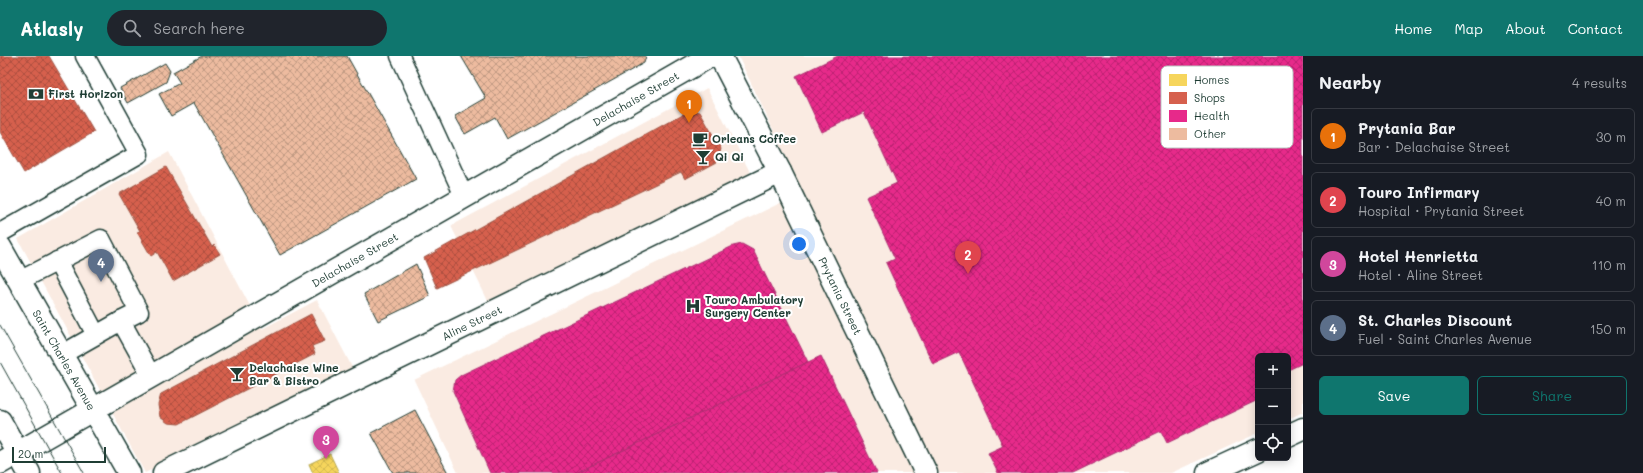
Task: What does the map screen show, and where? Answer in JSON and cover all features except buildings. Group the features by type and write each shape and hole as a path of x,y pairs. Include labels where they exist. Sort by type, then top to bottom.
{"street":[{"name":"Delachaise Street","path":"9,458 465,198 710,56"},
{"name":"Prytania Street","path":"720,56 780,172 926,473"},
{"name":"Aline Street","path":"164,473 780,172"},
{"name":"Saint Charles Avenue","path":"0,247 129,473"},
{"path":"0,421 9,458 29,473"},
{"path":"1291,435 1303,429"},
{"path":"1208,473 1255,451"}],"lane":[{"path":"0,233 139,154 85,56"},
{"path":"400,56 465,198"},
{"path":"19,281 101,239 139,312 61,355"},
{"path":"57,261 96,335"},
{"path":"122,321 152,377"}],"shaded area":[{"path":"738,56 1303,56 1303,412 1291,418 1291,353 1255,353 1255,434 1171,473 458,473 414,380 803,192"},
{"path":"707,88 751,174 488,301 451,226"},
{"path":"169,152 262,329 317,300 353,369 145,473 18,239"}],"tram line":[{"path":"0,325 84,473"},
{"path":"0,362 62,473"}],"place":[{"name":"First Horizon","path":"36,94"},
{"name":"Prytania Bar","path":"689,123"},
{"name":"Orleans Coffee","path":"700,139"},
{"name":"Qi Qi","path":"703,157"},
{"name":"Touro Infirmary","path":"968,274"},
{"name":"St. Charles Discount","path":"101,282"},
{"name":"Touro Ambulatory Surgery Center","path":"693,306"},
{"name":"Delachaise Wine Bar & Bistro","path":"237,374"},
{"name":"Hotel Henrietta","path":"326,459"}]}
